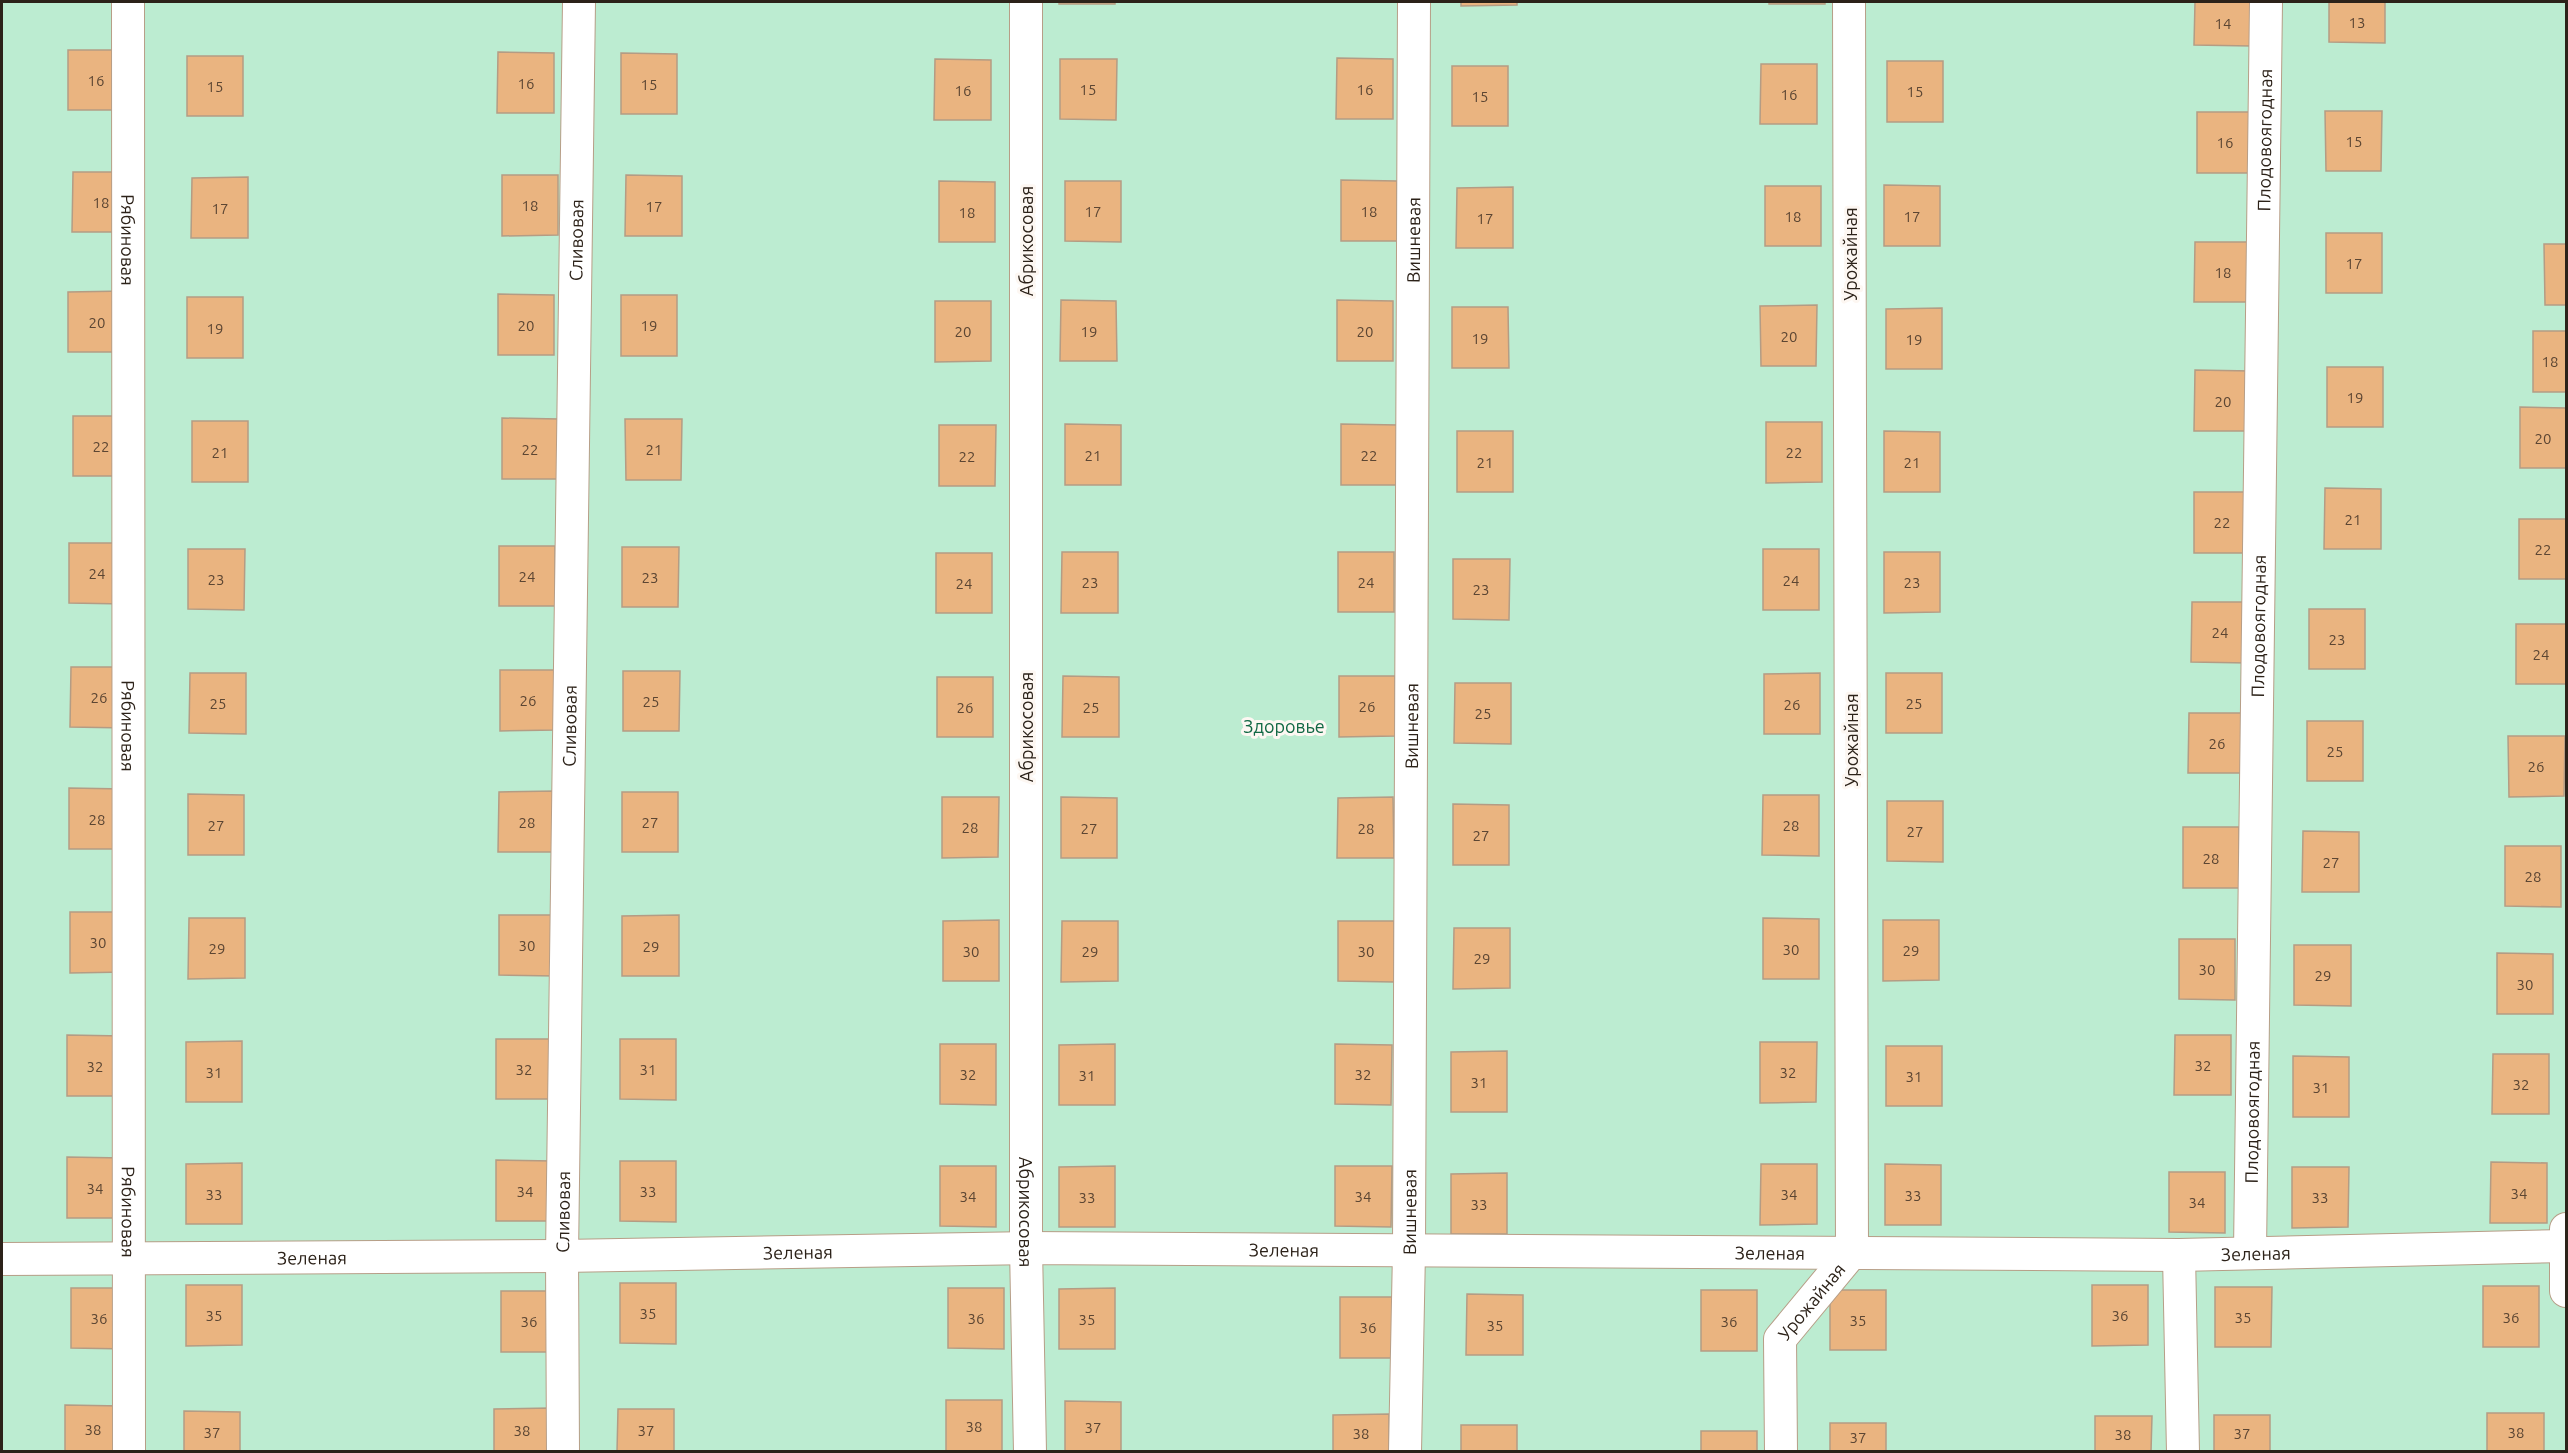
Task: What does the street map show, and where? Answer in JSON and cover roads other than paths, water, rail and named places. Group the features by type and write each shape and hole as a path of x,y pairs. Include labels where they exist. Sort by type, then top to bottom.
{"street":[{"name":"Рябиновая","path":"128,2 127,1258 129,1452"},
{"name":"Сливовая","path":"563,1452 562,1256 579,2"},
{"name":"Абрикосовая","path":"1026,2 1026,1248 1030,1452"},
{"name":"Вишневая","path":"1404,1452 1409,1251 1414,2"},
{"name":"Урожайная","path":"1781,1452 1780,1339 1852,1252 1849,2"},
{"name":"Плодовоягодная","path":"2250,1252 2266,2"},
{"name":"Зеленая","path":"2,1259 562,1256 1026,1248 2179,1255 2566,1240"},
{"path":"2566,1240 2566,1291"},
{"path":"2179,1255 2183,1452"}],"park label":[{"name":"Здоровье","path":"1284,726"}]}
